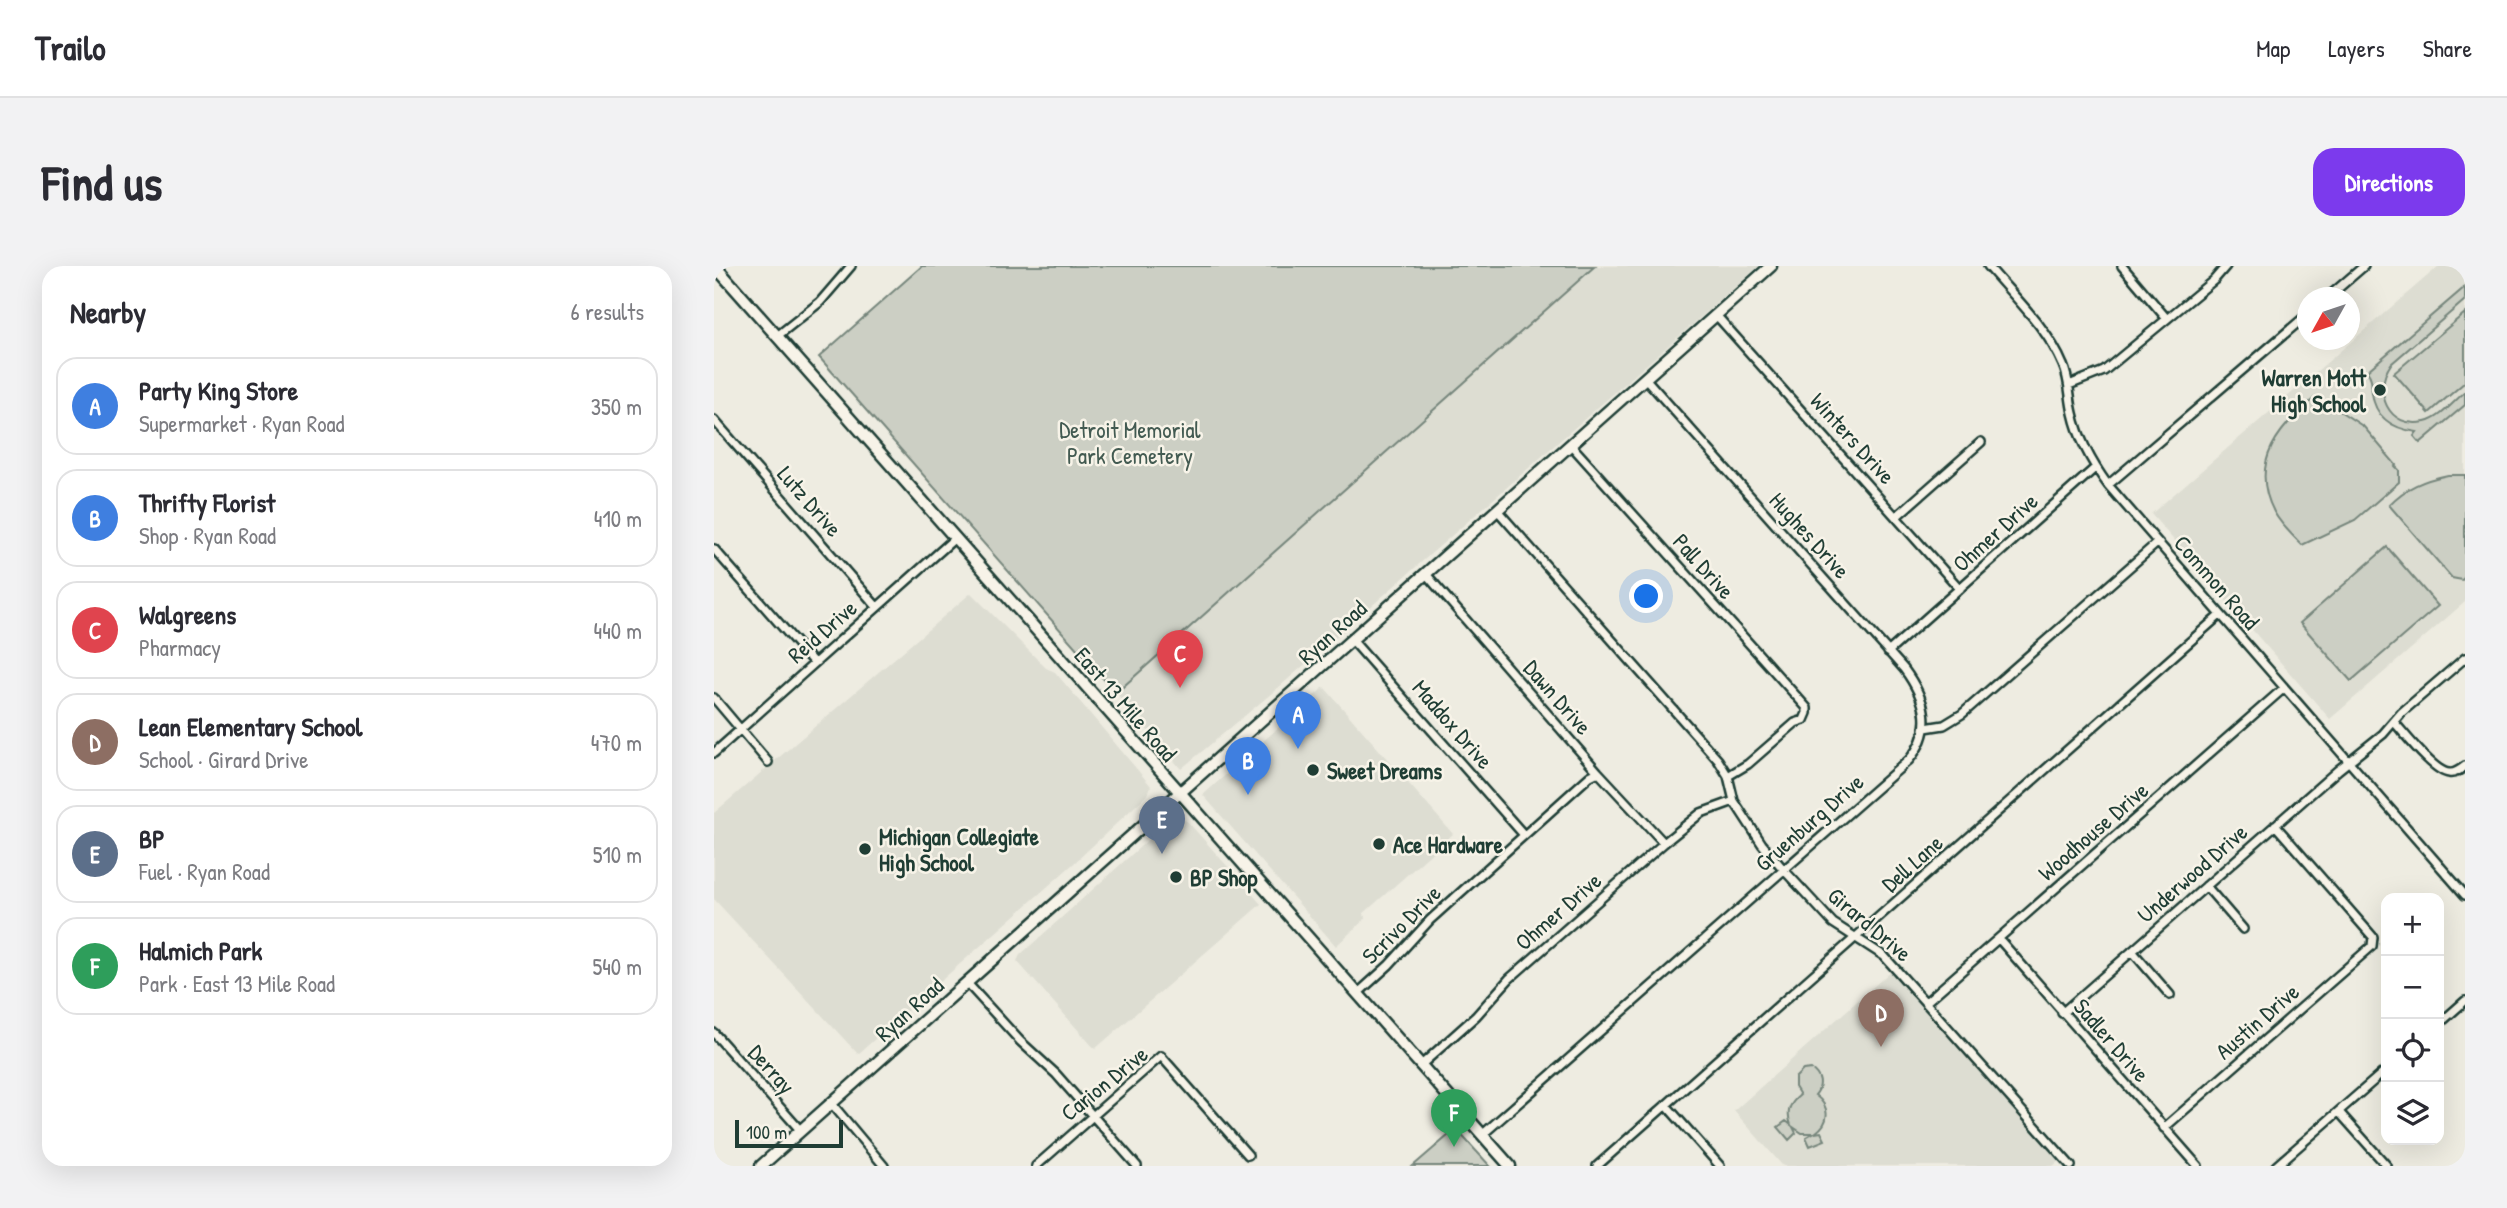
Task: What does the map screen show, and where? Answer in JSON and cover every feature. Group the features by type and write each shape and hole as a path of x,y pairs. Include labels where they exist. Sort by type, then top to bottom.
{"main road":[{"name":"East 13 Mile Road","path":"715,266 1510,1166"},
{"name":"Ryan Road","path":"761,1166 1771,266"}],"street":[{"path":"776,337 820,302 851,266"},
{"name":"Common Road","path":"1988,266 2047,336 2065,368 2077,428 2095,468 2348,762 2463,889"},
{"path":"2122,266 2167,318"},
{"path":"2069,385 2104,371 2214,280 2227,266"},
{"path":"2340,287 2364,266"},
{"name":"Winters Drive","path":"1716,315 1960,589"},
{"path":"2108,485 2297,323"},
{"name":"Hughes Drive","path":"1645,378 1914,684 1923,705 1925,728"},
{"name":"Lutz Drive","path":"714,420 877,607"},
{"path":"1897,516 1981,442"},
{"name":"Pall Drive","path":"1571,445 1807,708 1804,720 1795,723 1748,764 1728,776"},
{"name":"Ohmer Drive","path":"1888,652 2095,468"},
{"name":"Girard Drive","path":"1497,510 1718,760 1728,776 1734,801 1762,844 1784,870 1833,923 1884,956 2071,1166"},
{"name":"Reid Drive","path":"714,753 955,538"},
{"path":"1925,728 1944,725 1962,714 2157,543"},
{"path":"714,549 814,663"},
{"name":"Dawn Drive","path":"1426,574 1664,844"},
{"name":"Dell Lane","path":"1597,1166 2220,615"},
{"name":"Maddox Drive","path":"1352,639 1524,835"},
{"name":"Underwood Drive","path":"2062,1013 2275,825 2383,734 2401,713 2465,658"},
{"name":"Woodhouse Drive","path":"1926,1002 2284,688"},
{"path":"714,698 768,762"},
{"path":"2394,722 2440,769 2450,773 2465,766"},
{"name":"Gruenburg Drive","path":"1482,1135 1909,760 1922,740 1925,728"},
{"name":"Scrivo Drive","path":"1357,994 1389,965 1430,920 1590,776 1598,772"},
{"name":"Ohmer Drive","path":"1420,1066 1468,1024 1509,979 1664,844 1701,813 1734,801"},
{"name":"Austin Drive","path":"2164,1128 2372,946 2373,937 2275,825"},
{"path":"2206,886 2243,929"},
{"name":"Sadler Drive","path":"1999,939 2198,1166"},
{"path":"2132,951 2170,995"},
{"path":"967,983 1020,1041 1056,1074 1137,1166"},
{"path":"2444,1020 2465,1001"},
{"name":"Derray","path":"714,1033 801,1131"},
{"name":"Carion Drive","path":"1036,1166 1161,1056 1248,1156"},
{"path":"2276,1166 2381,1074"},
{"path":"832,1104 884,1166"},
{"path":"1666,1105 1720,1166"},
{"path":"2339,1112 2387,1166"}],"shaded area":[{"path":"1595,266 1759,266 1278,688 1181,769 1116,693"},
{"name":"Warren Mott High School","path":"2439,266 2465,266 2465,602 2330,719 2151,514 2341,350 2360,350 2360,334"},
{"name":"Michigan Collegiate High School","path":"971,593 1046,668 1055,672 1151,786 1148,794 1072,865 858,1054 714,899 714,813"},
{"path":"1324,687 1453,834 1363,914 1366,918 1336,946 1203,795"},
{"path":"1181,818 1188,822 1261,904 1095,1049 1017,961 1020,955 1170,820"},
{"path":"1891,971 2059,1161 2053,1166 1783,1166 1734,1111"}],"green space":[{"name":"Detroit Memorial Park Cemetery","path":"922,266 1595,266 1116,693 819,357"},
{"path":"2465,287 2465,300 2391,364 2385,375 2383,386 2387,406 2401,420 2412,423 2431,420 2465,392 2465,405 2420,443 2414,436 2417,432 2393,425 2381,416 2374,402 2371,379 2367,371"},
{"path":"2465,313 2465,382 2429,413 2394,373"},
{"path":"2317,396 2364,427 2396,465 2399,482 2355,520 2302,545 2283,526 2274,512 2267,494 2266,461 2280,433"},
{"path":"2448,475 2465,475 2465,577 2462,580 2452,578 2389,505 2416,485"},
{"path":"2387,547 2438,606 2351,681 2300,623"},
{"path":"1811,1069 1820,1081 1815,1095 1824,1104 1827,1114 1824,1124 1815,1133 1821,1132 1825,1140 1810,1146 1806,1137 1813,1133 1802,1133 1793,1127 1796,1133 1789,1140 1778,1127 1786,1121 1791,1125 1790,1108 1800,1095 1795,1087 1795,1078 1803,1070"},
{"path":"1456,1129 1490,1166 1413,1166"}],"place":[{"name":"Warren Mott High School","path":"2380,390"},
{"name":"Walgreens","path":"1180,688"},
{"name":"Party King Store","path":"1298,749"},
{"name":"Sweet Dreams","path":"1313,770"},
{"name":"Thrifty Florist","path":"1248,795"},
{"name":"Ace Hardware","path":"1379,844"},
{"name":"Michigan Collegiate High School","path":"865,849"},
{"name":"BP","path":"1162,854"},
{"name":"BP Shop","path":"1176,877"},
{"name":"Lean Elementary School","path":"1881,1047"},
{"name":"Halmich Park","path":"1454,1147"}]}
